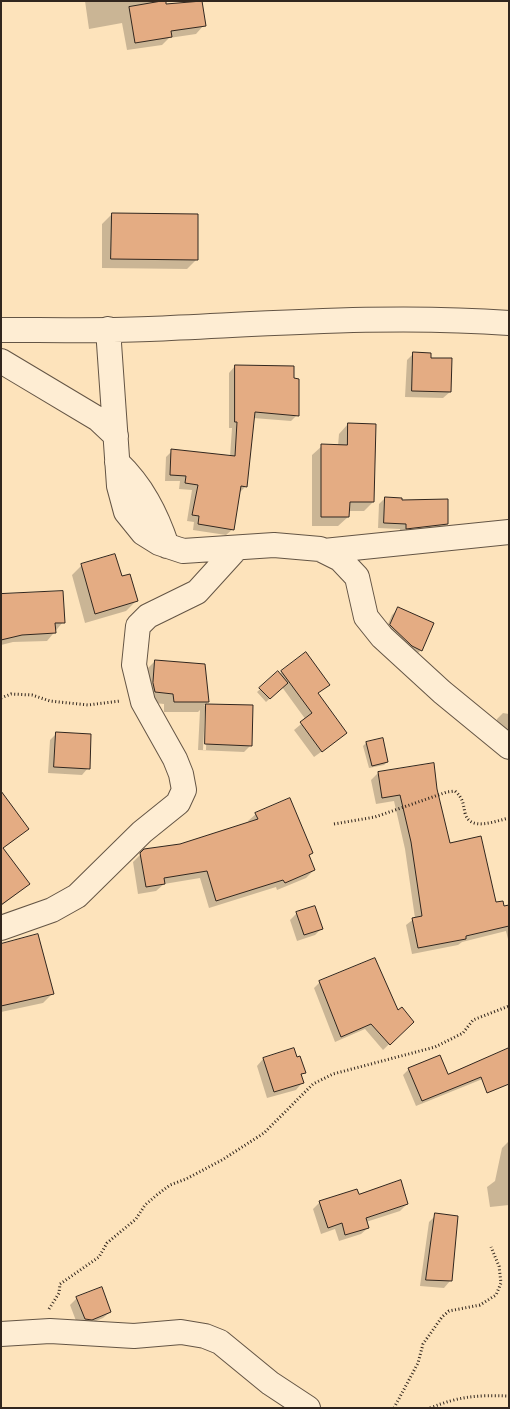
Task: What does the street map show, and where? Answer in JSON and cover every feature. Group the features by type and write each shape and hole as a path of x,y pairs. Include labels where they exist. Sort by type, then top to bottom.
{"street":[{"path":"1,330 108,330 260,323 461,319 509,323"},
{"path":"108,330 117,462 145,495 158,519 166,546 184,551 274,545 324,551 509,532"},
{"path":"1,361 98,419 116,436"},
{"path":"1,928 52,910 77,896 137,836 178,803 184,790 181,774 175,759 143,702 134,665 138,626 148,616 198,592 237,548"},
{"path":"324,551 340,559 357,577 366,618 382,637 442,692 509,747"},
{"path":"1,1334 50,1331 134,1336 181,1332 205,1336 220,1342 270,1382 308,1408"}],"path":[{"path":"1,698 11,694 32,695 50,701 88,705 114,701 143,702"},
{"path":"334,824 375,817 447,792 455,791 461,797 466,815 476,824 509,818"},
{"path":"47,1310 53,1305 59,1293 60,1284 99,1257 108,1243 136,1219 145,1205 170,1185 186,1180 264,1133 313,1084 333,1074 435,1047 463,1033 473,1020 509,1006"},
{"path":"394,1408 418,1363 423,1344 442,1317 449,1311 480,1305 496,1295 500,1283 499,1266 491,1247"},
{"path":"430,1408 454,1398 474,1394 509,1396"}],"building":[{"path":"166,1 166,4 202,1 206,26 171,31 172,37 135,43 129,7"},
{"path":"112,213 198,214 198,260 111,259"},
{"path":"413,352 431,353 431,358 452,358 451,392 412,391"},
{"path":"235,365 294,366 294,378 299,379 299,416 255,412 247,487 241,486 234,530 198,524 199,516 192,515 198,485 185,483 186,476 170,475 171,449 235,456 237,422 235,422"},
{"path":"348,423 376,424 374,502 350,502 349,517 321,517 321,444 347,445"},
{"path":"385,497 402,498 402,500 448,499 448,524 406,529 406,524 384,523"},
{"path":"115,554 122,576 130,574 138,601 95,614 81,564"},
{"path":"63,591 65,623 55,623 56,633 22,635 1,640 1,594"},
{"path":"398,607 434,623 422,651 412,646 390,625"},
{"path":"306,652 330,685 318,693 347,733 322,752 300,722 312,713 281,671"},
{"path":"155,660 205,664 209,702 174,702 173,694 155,692 153,683"},
{"path":"278,671 288,683 270,699 259,688"},
{"path":"206,704 253,705 252,746 205,744"},
{"path":"56,732 91,734 90,769 54,767"},
{"path":"383,738 388,762 372,766 366,742"},
{"path":"434,763 437,789 450,843 481,836 496,902 503,901 504,906 509,905 509,926 466,936 466,939 418,948 412,918 422,916 411,842 400,795 382,798 378,772"},
{"path":"1,791 29,829 3,848 30,884 1,905"},
{"path":"290,798 313,853 309,855 315,870 285,883 283,880 216,901 207,871 164,878 165,884 146,887 140,853 144,849 180,844 258,819 255,813"},
{"path":"315,906 323,929 304,935 296,912"},
{"path":"38,934 54,994 1,1006 1,944"},
{"path":"375,958 398,1010 402,1007 414,1022 390,1045 371,1024 341,1037 319,981"},
{"path":"294,1048 297,1057 300,1056 306,1073 301,1074 304,1083 274,1092 263,1058"},
{"path":"509,1048 509,1084 487,1093 481,1077 422,1101 408,1068 440,1055 448,1074"},
{"path":"401,1180 408,1204 366,1218 369,1228 345,1235 342,1223 328,1228 319,1201 357,1189 359,1194"},
{"path":"435,1213 458,1216 452,1281 426,1280"},
{"path":"102,1287 111,1312 92,1320 85,1319 76,1297"}]}
